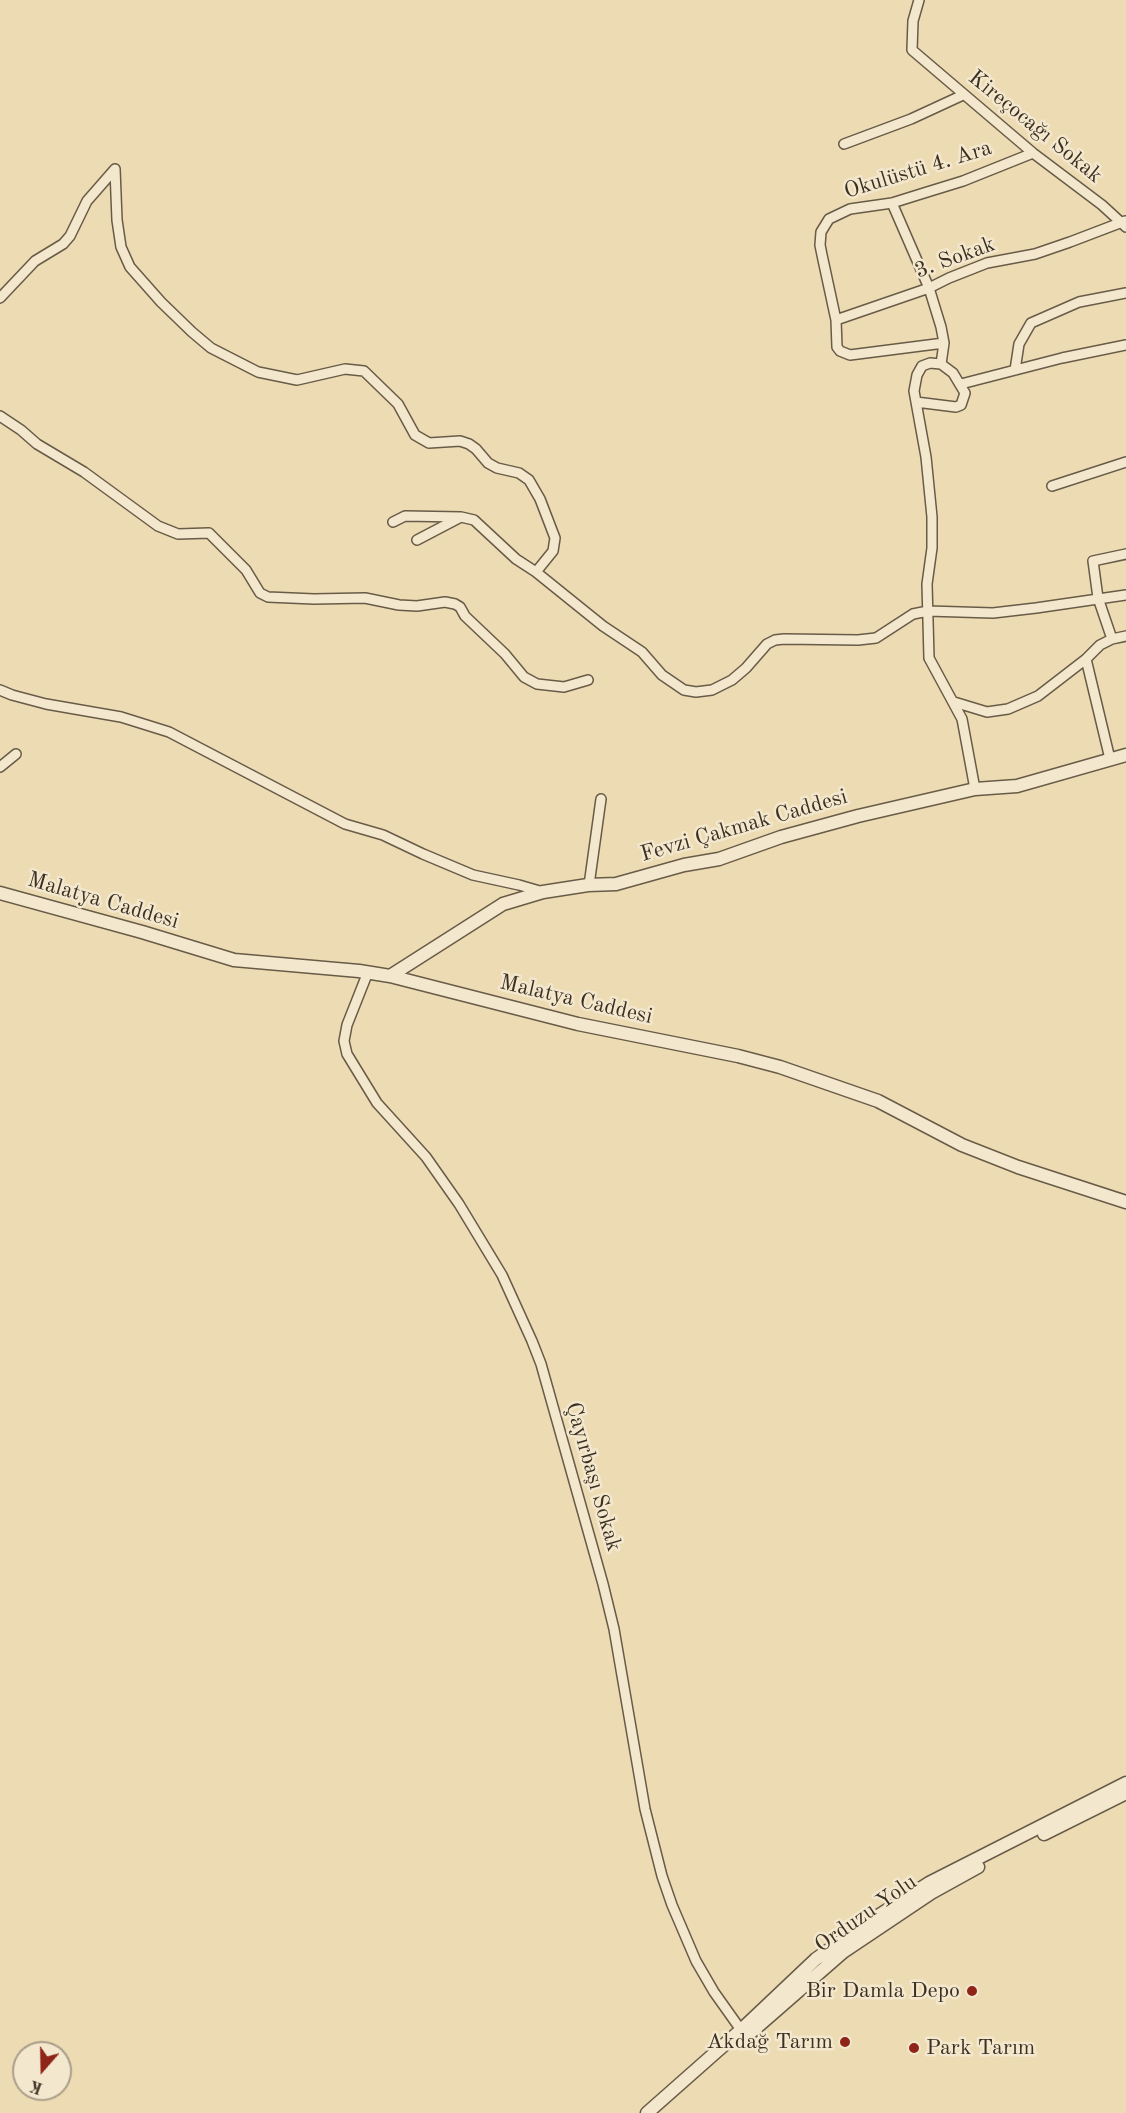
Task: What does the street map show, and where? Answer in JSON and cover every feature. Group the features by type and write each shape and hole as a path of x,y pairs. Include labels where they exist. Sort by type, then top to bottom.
{"street":[{"name":"Kireçocağı Sokak","path":"919,0 911,38 912,50 919,58 1032,153 1125,221"},
{"path":"844,144 911,119 963,94"},
{"name":"Okulüstü 4. Ara","path":"836,320 820,245 821,232 829,219 850,209 892,203 963,181 1032,153"},
{"path":"0,298 35,261 63,244 70,236 87,201 115,169 116,211 121,247 130,267 192,332 211,348 258,372 297,380 345,369 364,371 398,404 415,435 429,443 460,441 469,444 476,448 488,463 497,468 519,473 528,480 540,499 555,538 553,551 536,572"},
{"path":"892,203 929,288 944,343 941,363"},
{"name":"3. Sokak","path":"836,320 929,288 987,263 1035,254 1125,221"},
{"path":"1015,370 1019,345 1031,323 1079,302 1126,293"},
{"path":"836,320 837,347 840,351 850,355 944,343"},
{"path":"961,384 1126,345"},
{"path":"916,402 956,407 964,400 965,393 953,373 941,363 922,366 915,386 916,402 926,458 932,517 932,548 927,584 927,644 929,658 962,720 975,789"},
{"path":"0,416 37,444 76,466 158,526 178,534 209,533 246,570 260,593 268,597 364,598 417,606 445,602 455,604 505,654 524,677 537,684 564,687 588,680"},
{"path":"1052,486 1126,462"},
{"path":"393,522 405,516 461,517 474,520 516,559 536,572 603,626 642,652 673,683 684,690 696,692 712,690 732,680 768,644 775,640 876,638 913,614 928,611 993,613 1126,595"},
{"path":"417,540 461,517"},
{"path":"1112,639 1098,598 1093,561 1126,554"},
{"path":"954,702 987,711 1008,709 1038,696 1086,659 1100,645 1126,636"},
{"path":"1086,659 1110,759"},
{"path":"0,690 46,704 121,717 169,732 345,824 383,835 423,855 473,875 543,892"},
{"path":"0,766 16,754"},
{"name":"Fevzi Çakmak Caddesi","path":"390,976 503,904 543,892 589,885 616,884 684,865 719,859 820,826 975,789 1017,786 1126,755"},
{"path":"589,885 601,799"},
{"name":"Malatya Caddesi","path":"0,893 234,960 390,976 578,1024 780,1067 878,1101 962,1145 1018,1167 1126,1202"},
{"name":"Çayırbaşı Sokak","path":"368,972 345,1034 347,1054 377,1103 426,1157 459,1204 502,1275 529,1334 541,1364 603,1584 617,1649 645,1809 662,1876 696,1961 714,1992 741,2030"},
{"path":"647,2113 741,2030 816,1959 864,1925 929,1883 1126,1783"},
{"name":"Orduzu Yolu","path":"660,2113 843,1952 861,1939 931,1893 993,1859 1126,1793"}],"place":[{"name":"Bir Damla Depo","path":"972,1991"},
{"name":"Akdağ Tarım","path":"845,2042"},
{"name":"Park Tarım","path":"914,2048"}]}
